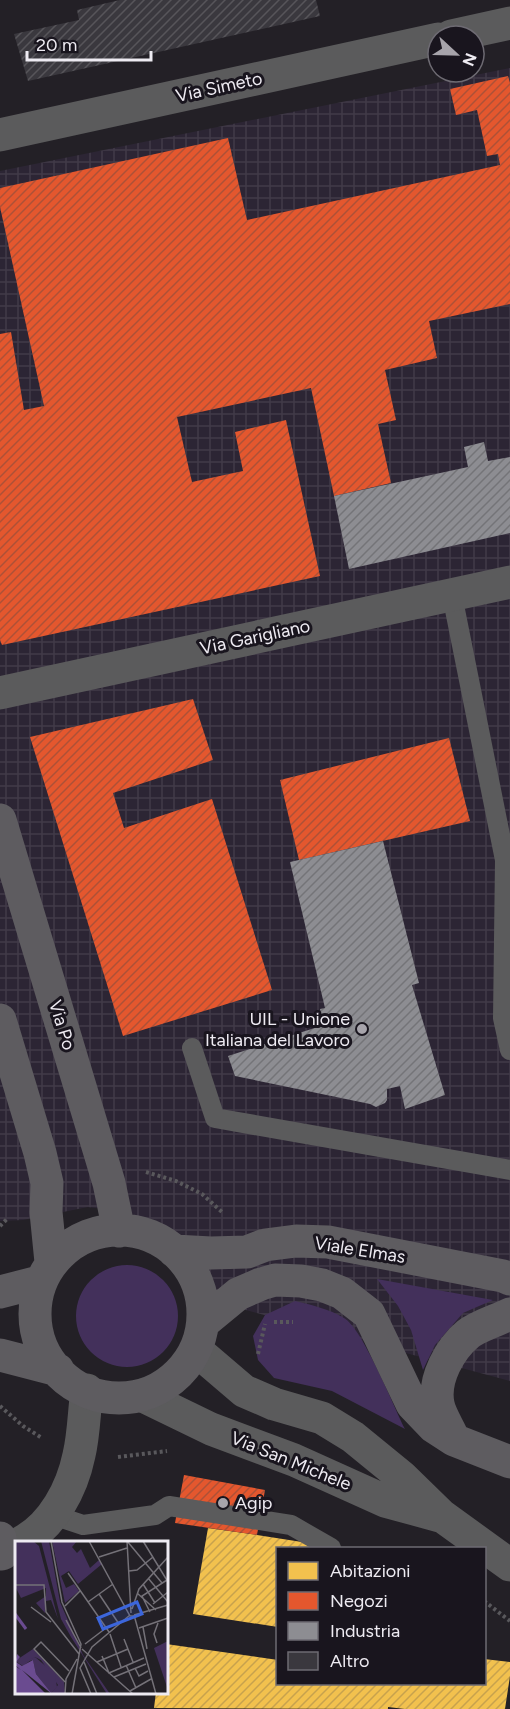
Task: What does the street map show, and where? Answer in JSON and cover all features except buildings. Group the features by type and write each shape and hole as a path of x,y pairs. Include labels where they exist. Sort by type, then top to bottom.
{"main road":[{"name":"Via Po","path":"0,820 99,1147 119,1232"},
{"path":"0,1020 47,1183 45,1272 33,1310 39,1340 58,1370"},
{"path":"0,1292 45,1272 70,1243 94,1235 119,1232 140,1236 174,1251 194,1274 203,1297 200,1336 189,1363 172,1382 143,1396 108,1395 87,1390 58,1370 0,1355"},
{"name":"Viale Elmas","path":"174,1251 247,1252 265,1245 296,1241 328,1242 510,1279"},
{"path":"200,1336 238,1294 274,1280 301,1281 322,1285 342,1293 369,1314 412,1404 434,1427 454,1440 510,1462"},
{"path":"454,1440 438,1405 438,1386 443,1371 453,1350 470,1332 510,1314"}],"street":[{"path":"486,28 510,23"},
{"name":"Via Simeto","path":"0,135 426,42"},
{"name":"Via Garigliano","path":"0,693 510,582"},
{"name":"Via San Michele","path":"200,1336 244,1391 274,1404 322,1418 353,1437 402,1477 442,1516 479,1547"},
{"path":"24,1541 54,1515 72,1481 80,1454 87,1390"},
{"name":"Via San Michele","path":"143,1396 211,1429 294,1460 385,1501 442,1516"},
{"name":"Via San Michele","path":"486,1553 500,1565"}],"lane":[{"path":"452,595 505,860 503,1018 510,1050"},
{"path":"192,1048 215,1118 510,1170"},
{"path":"54,1515 83,1525 155,1515 169,1506 291,1525 329,1547"}],"path":[{"path":"486,1603 510,1621"}],"shaded area":[{"path":"510,68 510,1381 220,1303 210,1274 197,1257 158,1226 127,1212 88,1207 23,1220 0,1221 0,171 431,84 486,84 486,73"},
{"path":"127,1265 147,1269 163,1280 174,1296 178,1316 174,1336 163,1352 147,1363 127,1367 107,1363 91,1352 80,1336 76,1316 80,1296 91,1280 107,1269"},
{"path":"377,1279 493,1300 463,1313 435,1345 423,1370 411,1330 398,1306"},
{"path":"295,1301 332,1312 352,1325 368,1352 405,1429 332,1391 274,1378 258,1360 253,1336 265,1315"}],"place":[{"name":"UIL - Unione Italiana del Lavoro","path":"362,1029"},
{"name":"Agip","path":"223,1503"}]}
